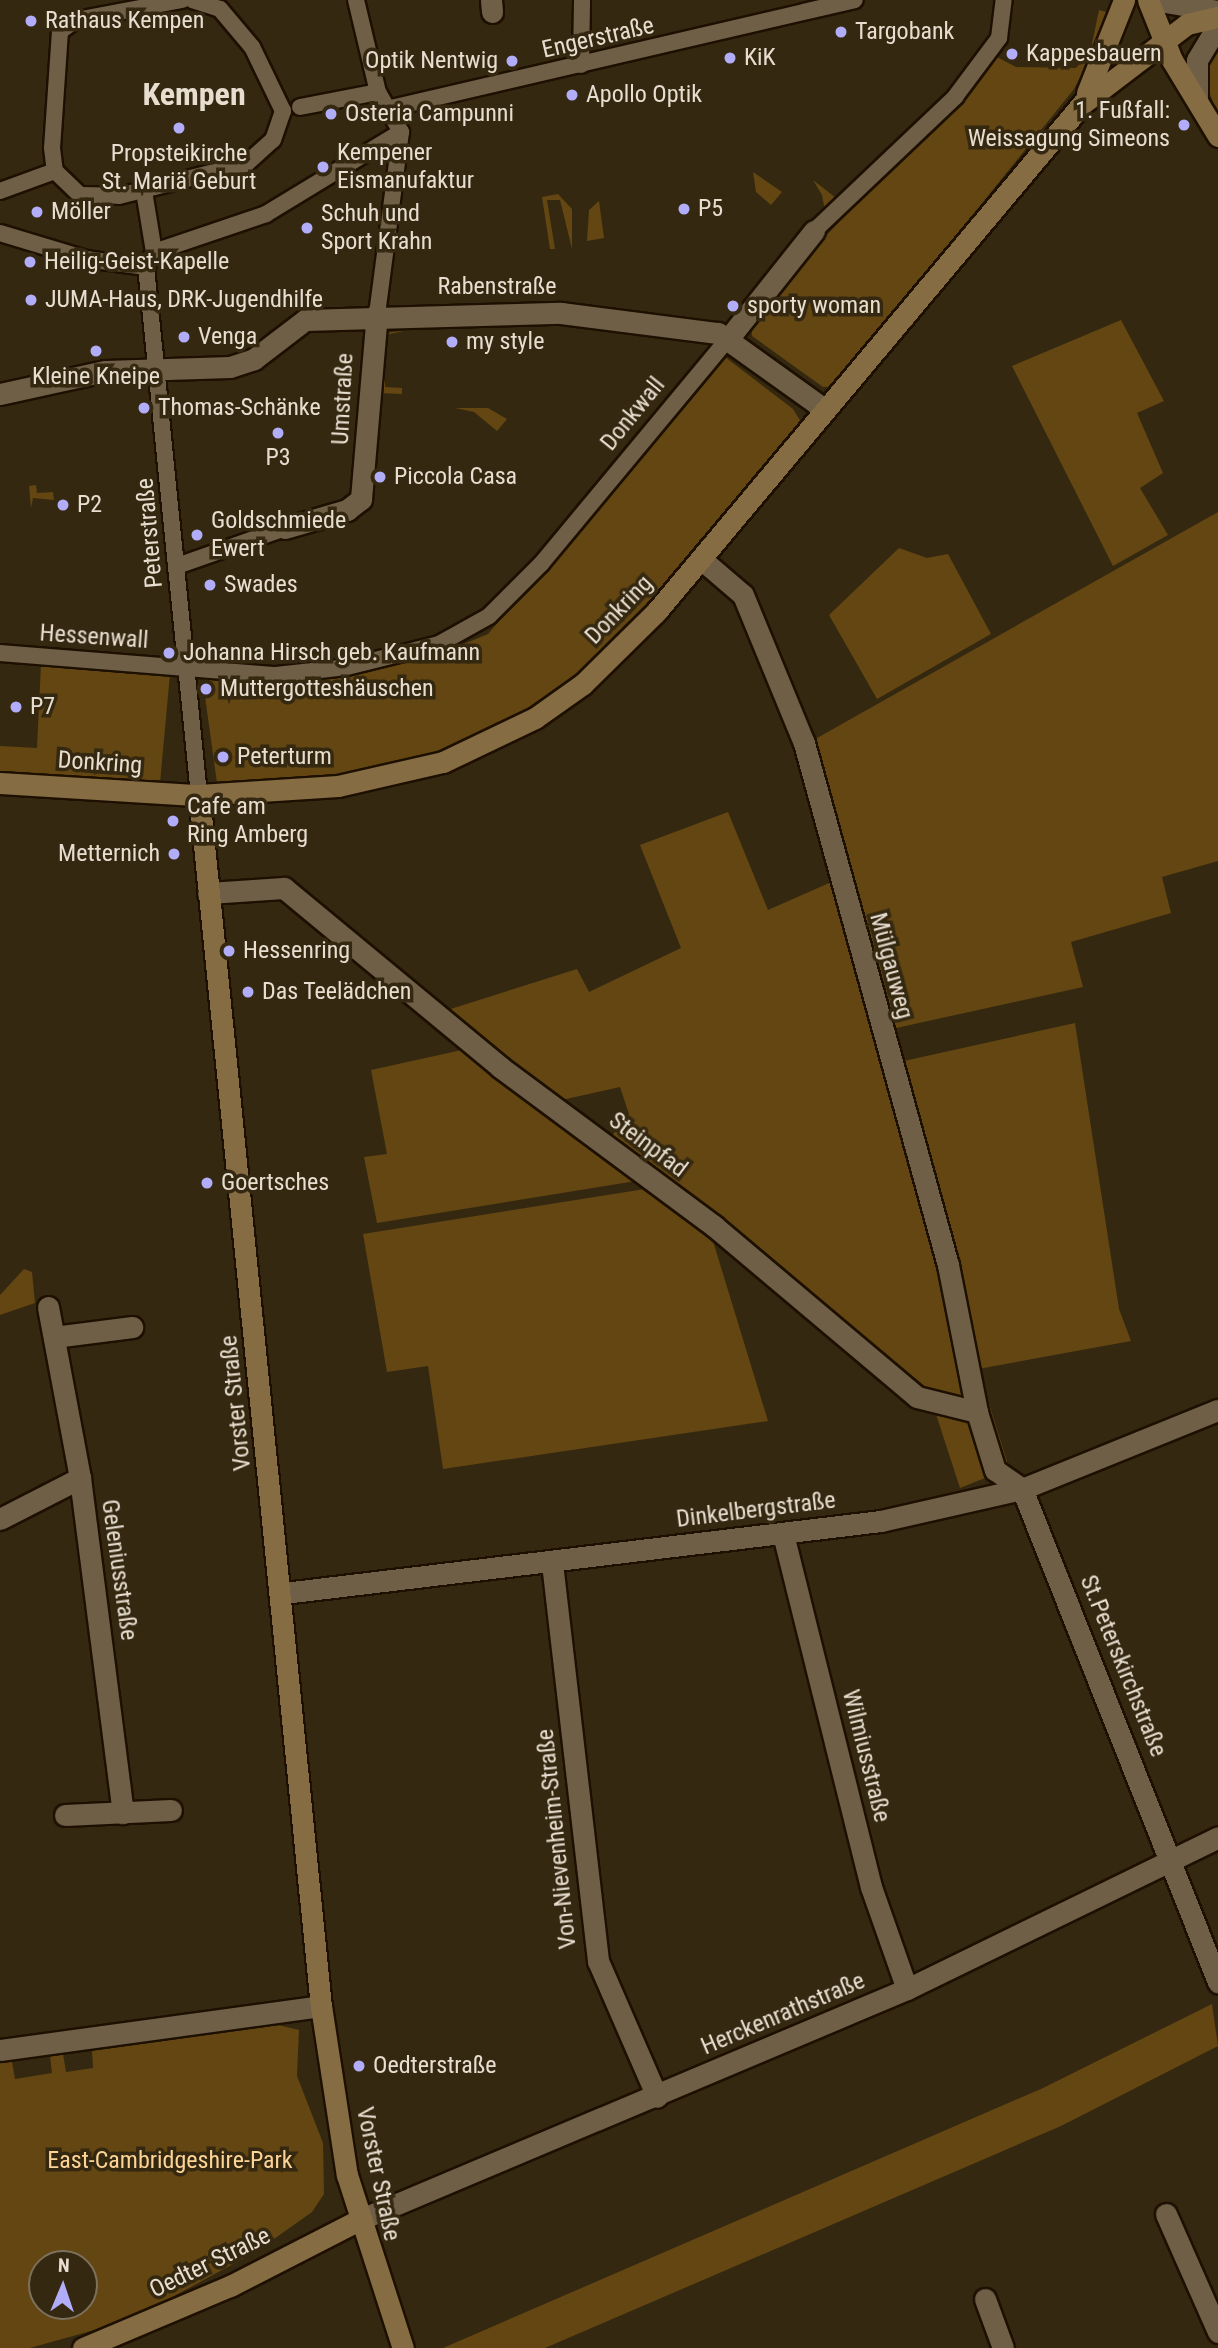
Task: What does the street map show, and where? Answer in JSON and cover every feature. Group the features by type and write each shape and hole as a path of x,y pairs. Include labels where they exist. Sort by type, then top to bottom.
{"main road":[{"name":"Donkring","path":"1082,104 1114,40 1124,0"},
{"path":"1150,0 1165,41 1218,136"},
{"name":"Donkring","path":"0,783 198,795 362,783 492,742 583,684 701,559 1082,104 1187,24 1218,17"},
{"name":"Vorster Straße","path":"198,795 284,1593 321,2006 359,2220 403,2348"},
{"name":"Oedter Straße","path":"83,2348 230,2286 359,2220"}],"street":[{"path":"182,0 141,3 76,20 60,31 50,127 55,171 80,194 95,198 144,191 247,166 273,140 290,110 378,92"},
{"path":"192,0 220,9 252,47 290,110"},
{"path":"154,252 266,214 401,132 391,108 378,92 356,0"},
{"path":"581,65 582,0"},
{"name":"Engerstraße","path":"391,108 855,0"},
{"name":"Donkwall","path":"185,668 324,671 412,653 475,626 573,528 814,231 955,97 999,38 1004,0"},
{"path":"1150,0 1218,10"},
{"path":"1197,99 1197,61 1218,25"},
{"name":"Umstraße","path":"177,566 285,528 347,510 361,499 377,314 401,132"},
{"path":"0,191 55,171"},
{"path":"0,233 86,259 146,267 154,252 144,191"},
{"name":"Peterstraße","path":"146,267 198,795"},
{"name":"Rabenstraße","path":"0,394 105,371 230,367 254,359 305,320 377,314 575,314 687,325 728,339 824,409"},
{"name":"Mülgauweg","path":"701,559 743,595 804,743 948,1265 977,1412"},
{"name":"Hessenwall","path":"0,653 185,668"},
{"name":"Steinpfad","path":"208,894 284,888 500,1066 714,1226 917,1397 977,1412"},
{"name":"Geleniusstraße","path":"48,1307 80,1478 123,1812"},
{"path":"54,1337 132,1326"},
{"name":"Dinkelbergstraße","path":"284,1593 552,1563 881,1521 1022,1489 1218,1410"},
{"path":"977,1412 995,1470 1022,1489"},
{"path":"0,1519 80,1478"},
{"name":"St.Peterskirchstraße","path":"1022,1489 1175,1862 1218,1982"},
{"name":"Wilmiusstraße","path":"783,1534 872,1887 907,1989"},
{"name":"Von-Nievenheim-Straße","path":"552,1563 598,1961 657,2097"},
{"path":"65,1815 172,1810"},
{"name":"Herckenrathstraße","path":"359,2220 657,2097 907,1989 1175,1862 1218,1837"},
{"path":"0,2050 321,2006"},
{"path":"1166,2214 1218,2332"},
{"path":"985,2299 1003,2348"}],"green space":[{"path":"1099,10 1114,14 1074,89 835,386 823,387 752,336 751,324 790,274 995,56 1016,67 1076,68 1090,53"},
{"path":"1218,42 1218,116 1203,75 1206,54"},
{"path":"753,172 782,192 771,205 756,192"},
{"path":"813,180 836,198 825,211 822,195"},
{"path":"558,194 572,209 572,249 560,200 547,200 555,249 550,249 542,197"},
{"path":"599,201 604,238 587,241 589,210"},
{"path":"1121,320 1164,401 1137,413 1163,473 1140,488 1168,535 1113,566 1012,366"},
{"path":"409,330 385,335 385,387 402,388 402,394 380,393 385,333"},
{"path":"725,357 793,409 801,422 666,588 577,676 529,711 440,753 336,777 217,783 202,675 302,680 372,671 435,656 488,634"},
{"path":"455,408 488,408 507,419 497,431 474,412"},
{"path":"36,485 37,493 53,492 54,500 33,498 31,508 29,486"},
{"path":"1218,512 1218,861 1162,877 1171,913 1071,942 1083,987 887,1030 810,742"},
{"path":"899,548 927,558 948,554 991,634 877,699 829,615"},
{"path":"41,664 170,674 160,783 0,773 0,746 37,748"},
{"path":"728,812 768,910 836,880 941,1266 967,1400 920,1395 607,1142 629,1114 620,1087 553,1102 441,1012 577,969 589,992 681,948 640,845"},
{"path":"1075,1023 1119,1309 1131,1341 978,1369 1010,1471 1002,1473 895,1063"},
{"path":"471,1048 642,1180 377,1223 364,1157 387,1154 371,1070"},
{"path":"644,1184 709,1228 768,1421 443,1469 428,1366 387,1372 363,1234 645,1189"},
{"path":"24,1269 32,1272 35,1303 0,1315 0,1295"},
{"path":"934,1408 968,1413 990,1476 960,1488"},
{"path":"1212,2004 1218,2046 1061,2126 545,2348 443,2348 1043,2088"},
{"name":"East-Cambridgeshire-Park","path":"274,2024 299,2030 297,2076 323,2143 324,2194 312,2212 257,2251 130,2320 30,2348 0,2348 0,2063 12,2062 15,2079 52,2073 50,2056 63,2054 66,2072 93,2068 92,2050"}],"place":[{"name":"Rathaus Kempen","path":"31,21"},
{"name":"Targobank","path":"841,32"},
{"name":"Kappesbauern","path":"1012,54"},
{"name":"KiK","path":"730,58"},
{"name":"Optik Nentwig","path":"512,61"},
{"name":"Apollo Optik","path":"572,95"},
{"name":"Osteria Campunni","path":"331,114"},
{"name":"1. Fußfall: Weissagung Simeons","path":"1184,125"},
{"name":"Propsteikirche St. Mariä Geburt","path":"179,128"},
{"name":"Kempener Eismanufaktur","path":"323,167"},
{"name":"P5","path":"684,209"},
{"name":"Möller","path":"37,212"},
{"name":"Schuh und Sport Krahn","path":"307,228"},
{"name":"Heilig-Geist-Kapelle","path":"30,262"},
{"name":"JUMA-Haus, DRK-Jugendhilfe","path":"31,300"},
{"name":"sporty woman","path":"733,306"},
{"name":"Venga","path":"184,337"},
{"name":"my style","path":"452,342"},
{"name":"Kleine Kneipe","path":"96,351"},
{"name":"Thomas-Schänke","path":"144,408"},
{"name":"P3","path":"278,433"},
{"name":"Piccola Casa","path":"380,477"},
{"name":"P2","path":"63,505"},
{"name":"Goldschmiede Ewert","path":"197,535"},
{"name":"Swades","path":"210,585"},
{"name":"Johanna Hirsch geb. Kaufmann","path":"169,653"},
{"name":"Muttergotteshäuschen","path":"206,689"},
{"name":"P7","path":"16,707"},
{"name":"Peterturm","path":"223,757"},
{"name":"Cafe am Ring Amberg","path":"173,821"},
{"name":"Metternich","path":"174,854"},
{"name":"Hessenring","path":"229,951"},
{"name":"Das Teelädchen","path":"248,992"},
{"name":"Goertsches","path":"207,1183"},
{"name":"Oedterstraße","path":"359,2066"}],"district":[{"name":"Kempen","path":"194,94"}]}
